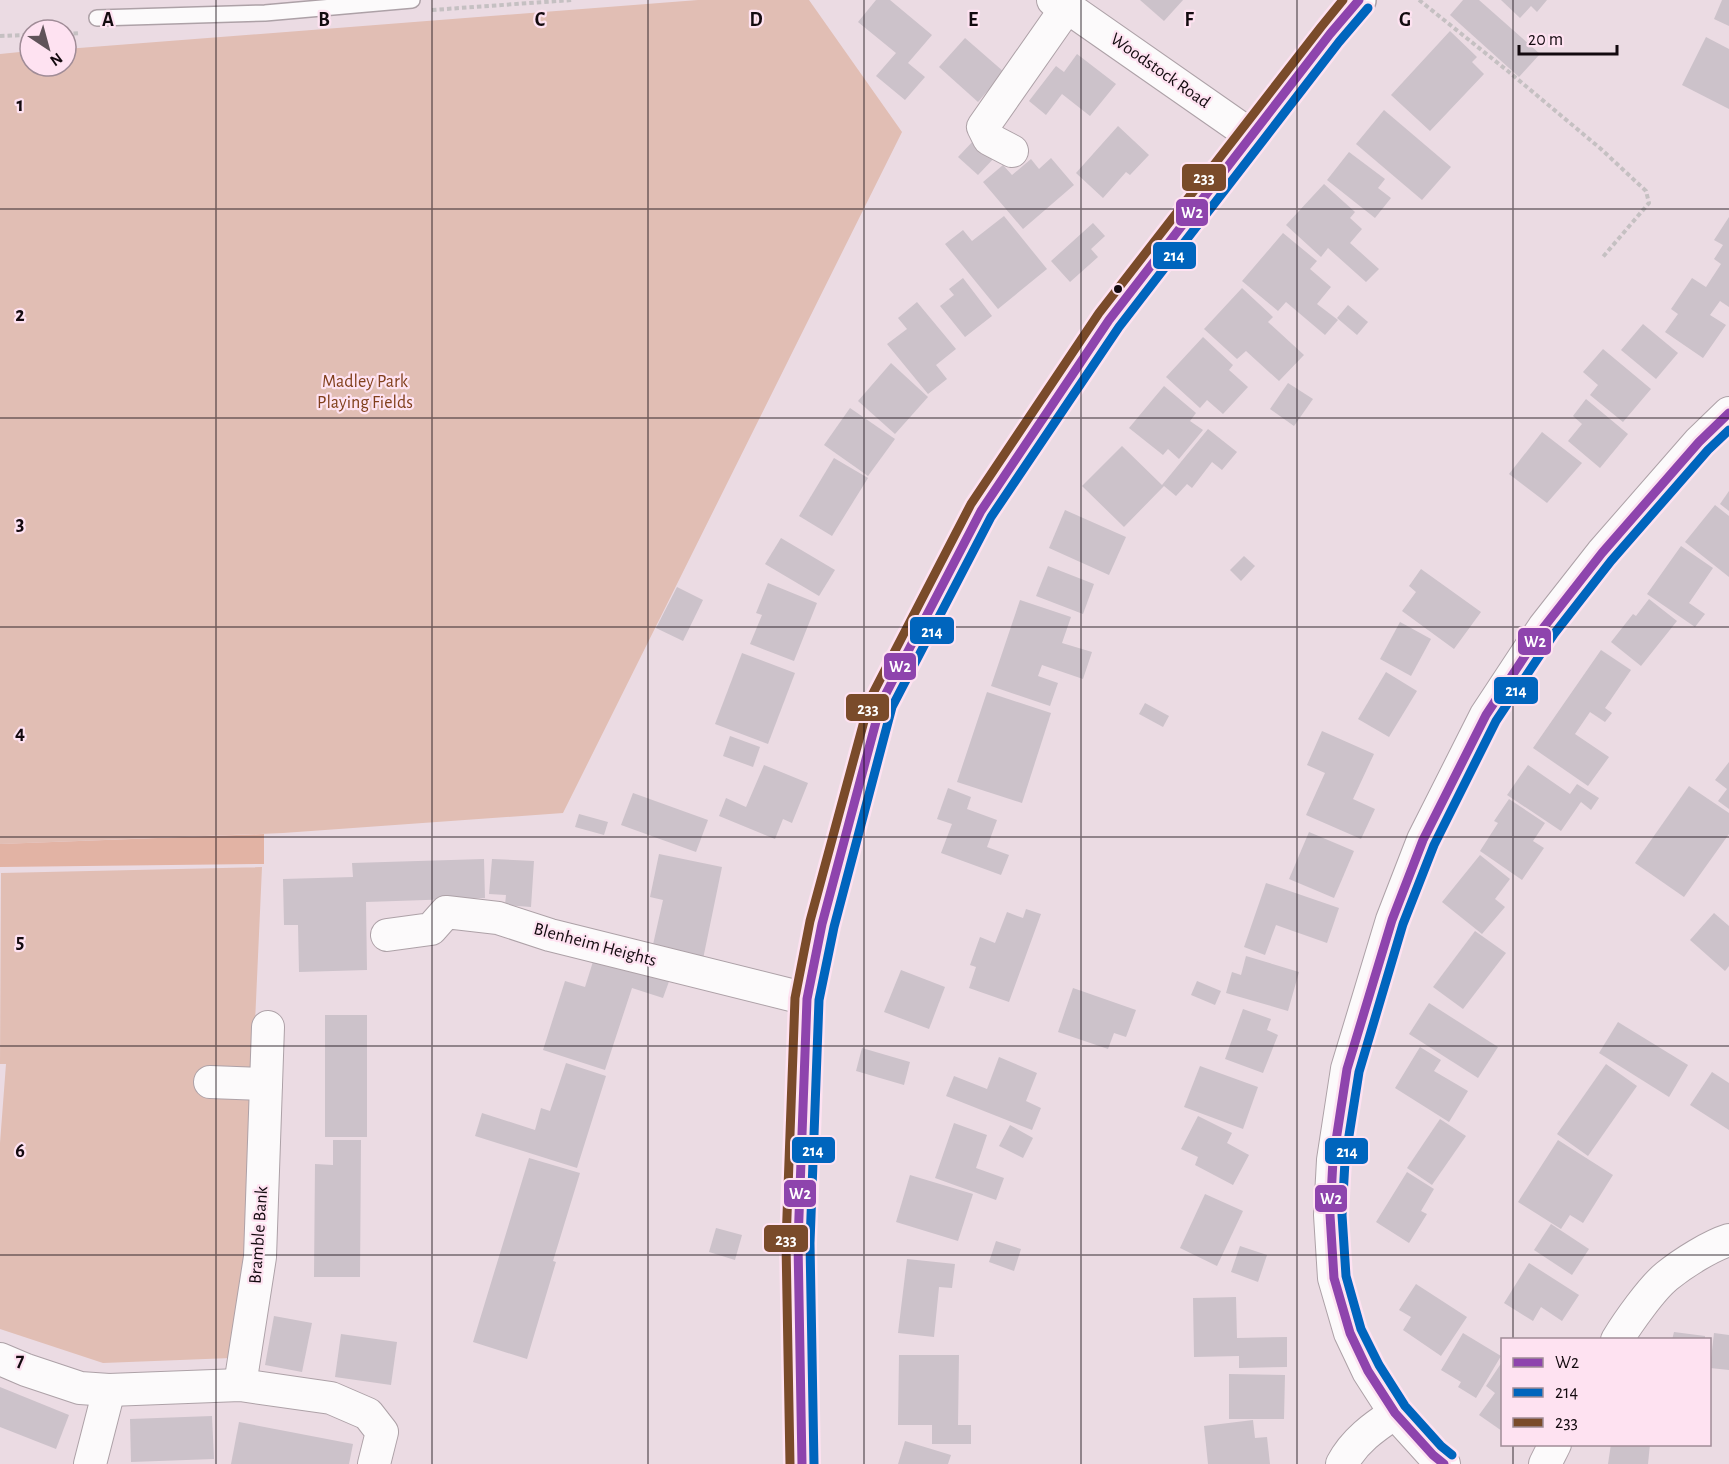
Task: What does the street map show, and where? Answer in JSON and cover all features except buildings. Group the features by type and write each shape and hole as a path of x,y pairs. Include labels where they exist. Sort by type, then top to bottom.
{"main road":[{"path":"802,1464 798,1244 807,999 822,924 881,704 981,511 1109,320 1330,34 1359,0"}],"street":[{"name":"Woodstock Road","path":"1012,151 989,139 983,127 1060,4 1252,136"},
{"path":"1444,1464 1395,1413 1368,1371 1350,1333 1334,1278 1330,1215 1333,1160 1347,1069 1392,920 1423,840 1486,715 1544,627 1639,511 1699,442 1729,413"},
{"name":"Blenheim Heights","path":"387,935 431,929 446,912 498,918 550,935 807,999"},
{"name":"Bramble Bank","path":"240,1385 260,1257 268,1027"},
{"path":"210,1082 266,1084"},
{"path":"1618,1338 1666,1277 1718,1244 1729,1240"},
{"path":"0,1359 26,1371 80,1388 109,1390 240,1385 331,1398 368,1414 382,1432 374,1464"},
{"path":"90,1464 109,1390"},
{"path":"1342,1464 1349,1450 1373,1428 1395,1413"},
{"path":"1545,1464 1554,1446"}],"lane":[{"path":"97,18 265,13 412,0"}],"path":[{"path":"1419,0 1537,95 1646,191 1649,203 1602,258"},
{"path":"0,36 18,35"}],"green space":[{"name":"Madley Park Playing Fields","path":"698,0 809,0 902,132 563,813 283,833 0,844 0,54 18,52 18,78 78,78 78,48"},
{"path":"262,867 243,1291 231,1358 103,1363 0,1329 0,1143 6,1064 0,1064 1,873"}],"shaded area":[{"path":"264,834 264,864 0,867 0,844"}],"transit line":[{"name":"233","path":"790,1464 786,1243 795,998 810,921 870,699 971,504 1099,313 1343,0"},
{"name":"W2","path":"802,1464 798,1243 807,999 822,924 881,703 981,511 1109,320 1330,34 1359,0"},
{"name":"214","path":"814,1464 810,1243 819,1000 834,927 892,707 991,517 1119,327 1339,42 1368,8"},
{"name":"W2","path":"1444,1464 1395,1413 1368,1371 1350,1333 1334,1278 1330,1215 1333,1160 1347,1069 1392,920 1423,840 1486,715 1544,627 1602,553 1699,442 1729,413"},
{"name":"214","path":"1452,1455 1405,1406 1379,1365 1361,1329 1346,1276 1342,1215 1345,1161 1359,1072 1403,924 1434,845 1496,721 1554,634 1611,561 1708,450 1729,430"}]}
